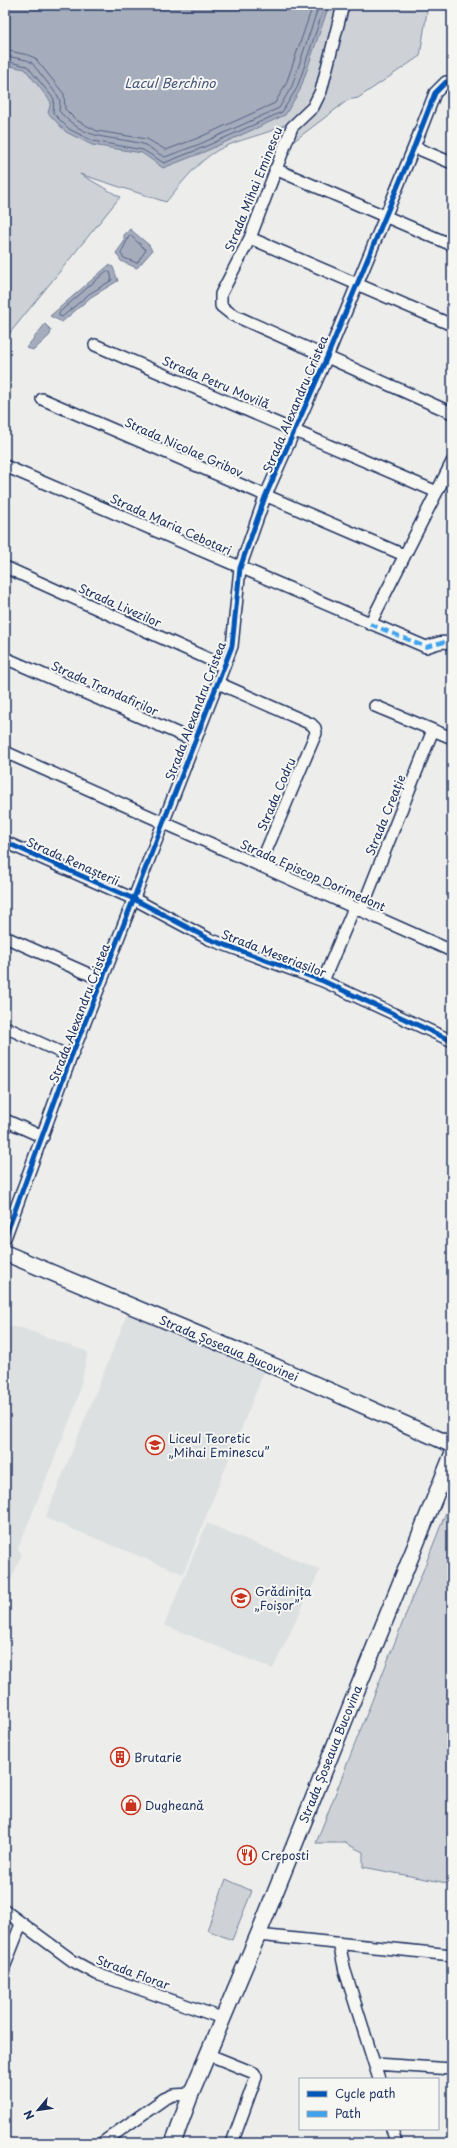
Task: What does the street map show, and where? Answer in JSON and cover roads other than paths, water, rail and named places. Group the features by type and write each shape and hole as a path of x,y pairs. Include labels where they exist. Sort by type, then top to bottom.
{"main road":[{"name":"Strada Șoseaua Bucovinei","path":"5,1254 274,1366 452,1445"},
{"name":"Strada Șoseaua Bucovina","path":"173,2143 207,2054 258,1935 452,1454"}],"street":[{"name":"Strada Mihai Eminescu","path":"343,5 321,92 312,107 292,127 275,168 250,238 221,294 221,306 225,311 452,413"},
{"name":"Strada Alexandru Cristea","path":"5,1238 7,1225 43,1137 71,1057 232,646 240,568 265,497 296,430 327,357 435,93 449,82"},
{"path":"414,147 452,163"},
{"path":"275,168 452,245"},
{"path":"250,238 452,325"},
{"name":"Strada Petru Movilă","path":"95,345 296,430 437,492"},
{"name":"Strada Nicolae Gribov","path":"42,399 265,497 404,555"},
{"path":"370,624 452,462"},
{"name":"Strada Maria Cebotari","path":"5,466 426,647 445,642 452,644"},
{"name":"Strada Livezilor","path":"5,567 224,666"},
{"name":"Strada Trandafirilor","path":"5,658 196,741"},
{"name":"Strada Codru","path":"218,683 310,724 315,728 316,734 260,865"},
{"path":"375,706 452,738"},
{"name":"Strada Creație","path":"323,982 357,909 433,730"},
{"name":"Strada Episcop Dorimedont","path":"5,752 452,951"},
{"name":"Strada Renașterii","path":"5,842 134,899"},
{"name":"Strada Meseriașilor","path":"134,899 209,939 323,982 452,1041"},
{"path":"5,937 102,980"},
{"path":"5,1027 71,1057"},
{"path":"5,1120 43,1137"},
{"name":"Strada Florar","path":"5,1911 73,1961 97,1974 222,2018"},
{"path":"5,1965 21,1924"},
{"path":"258,1935 452,1956"},
{"path":"339,1943 357,2015 379,2078"},
{"path":"207,2054 254,2073 256,2077 232,2143"},
{"path":"375,2064 452,2069"},
{"path":"102,2143 164,2099 174,2095 191,2094"},
{"path":"392,2130 396,2143"}],"water":[{"name":"Lacul Berchino","path":"5,5 329,5 300,90 285,115 204,152 163,168 142,153 92,145 66,132 48,113 51,102 25,69 5,65"},
{"path":"130,229 149,245 152,251 137,268 121,261 116,253 124,242 124,235"},
{"path":"109,265 113,267 118,281 91,297 62,322 50,316"},
{"path":"45,324 51,330 50,335 34,350 26,348"}],"place":[{"name":"Liceul Teoretic „Mihai Eminescu”","path":"155,1445"},
{"name":"Grădinița „Foișor”","path":"241,1598"},
{"name":"Brutarie","path":"120,1757"},
{"name":"Dugheană","path":"131,1805"},
{"name":"Creposti","path":"247,1855"}]}
